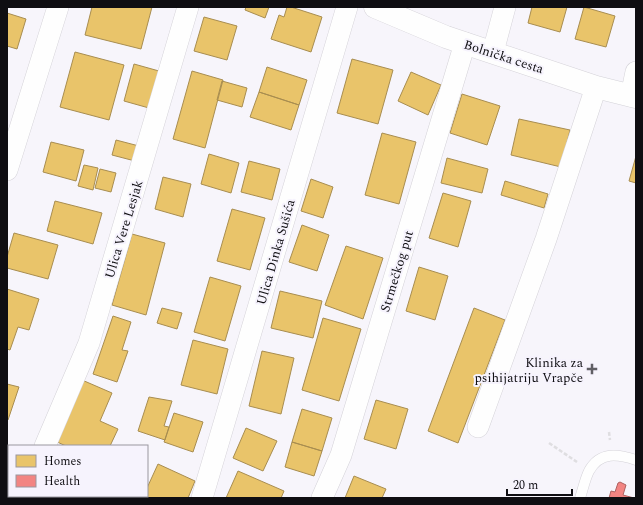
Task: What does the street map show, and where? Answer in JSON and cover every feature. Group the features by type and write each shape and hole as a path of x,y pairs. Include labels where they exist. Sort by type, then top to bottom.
{"street":[{"path":"7,170 58,7"},
{"name":"Ulica Vere Lesjak","path":"45,445 89,343 188,7"},
{"name":"Ulica Dinka Sušića","path":"202,498 347,7"},
{"name":"Bolnička cesta","path":"375,7 446,37 596,87 633,97"},
{"path":"493,52 505,7"},
{"name":"Strmečkog put","path":"322,498 341,454 465,43"},
{"path":"633,97 636,72"},
{"path":"478,427 546,239 596,87"}],"lane":[{"path":"580,498 590,470 599,460 612,455 622,455 636,460"}],"path":[{"path":"549,443 590,470"}],"building: Homes":[{"path":"92,7 152,7 141,49 85,35"},
{"path":"246,7 269,7 265,18 245,10"},
{"path":"287,7 322,17 311,52 271,39 279,15 284,17"},
{"path":"532,7 567,7 560,32 528,23"},
{"path":"584,7 615,16 606,47 575,39"},
{"path":"7,13 26,19 17,49 7,46"},
{"path":"204,17 237,26 227,60 194,51"},
{"path":"75,52 124,65 109,120 60,107"},
{"path":"352,59 393,70 378,124 337,113"},
{"path":"134,64 159,71 149,108 124,101"},
{"path":"267,67 307,80 299,105 259,92"},
{"path":"192,71 223,80 205,148 173,139"},
{"path":"411,72 441,85 428,115 398,101"},
{"path":"222,81 247,88 242,107 217,100"},
{"path":"259,92 299,105 291,130 250,117"},
{"path":"462,94 500,106 487,145 450,133"},
{"path":"519,119 570,130 561,167 511,155"},
{"path":"382,133 416,142 399,204 365,195"},
{"path":"116,140 139,146 135,161 112,155"},
{"path":"51,142 84,150 76,181 43,172"},
{"path":"209,154 239,163 231,193 201,184"},
{"path":"636,156 636,183 629,181"},
{"path":"447,158 488,169 482,193 441,183"},
{"path":"249,161 280,169 272,200 241,192"},
{"path":"84,165 98,168 93,190 78,186"},
{"path":"100,169 116,173 111,192 95,188"},
{"path":"163,177 191,184 183,217 155,209"},
{"path":"311,179 333,187 323,218 301,211"},
{"path":"505,181 548,194 544,208 501,195"},
{"path":"443,193 471,201 458,247 429,238"},
{"path":"55,201 102,213 93,244 47,231"},
{"path":"232,209 265,218 250,270 217,261"},
{"path":"302,225 329,235 317,271 289,262"},
{"path":"14,233 58,245 48,279 7,268 7,257"},
{"path":"132,234 165,243 146,315 112,305"},
{"path":"346,246 383,258 363,319 325,305"},
{"path":"419,267 448,276 435,320 406,311"},
{"path":"210,277 241,286 225,341 194,332"},
{"path":"7,289 39,299 29,330 18,327 10,350 7,349"},
{"path":"280,291 322,301 313,338 271,328"},
{"path":"162,308 182,313 177,329 157,323"},
{"path":"474,308 505,320 458,443 428,431"},
{"path":"113,316 131,322 122,350 128,351 117,382 93,374"},
{"path":"323,318 361,329 339,401 302,390"},
{"path":"193,340 228,349 217,394 181,385"},
{"path":"262,351 294,358 281,414 249,406"},
{"path":"82,380 112,393 100,421 118,429 110,445 64,445 55,441"},
{"path":"7,384 19,387 8,420 7,419"},
{"path":"149,397 172,401 164,426 169,427 165,440 138,431"},
{"path":"376,400 408,409 396,449 364,439"},
{"path":"302,409 332,418 322,451 292,442"},
{"path":"174,413 203,422 193,452 164,442"},
{"path":"246,428 277,441 263,471 233,458"},
{"path":"292,442 322,451 314,476 285,467"},
{"path":"158,464 195,481 188,498 143,498 148,497 148,486"},
{"path":"238,471 284,491 281,498 226,498"},
{"path":"354,476 386,489 382,498 345,498"},
{"path":"46,497 81,497 81,498"}],"building: Health":[{"path":"620,482 626,485 623,495 634,498 609,498 611,491 615,492 618,483"}],"place":[{"name":"Klinika za psihijatriju Vrapče","path":"592,369"}]}
